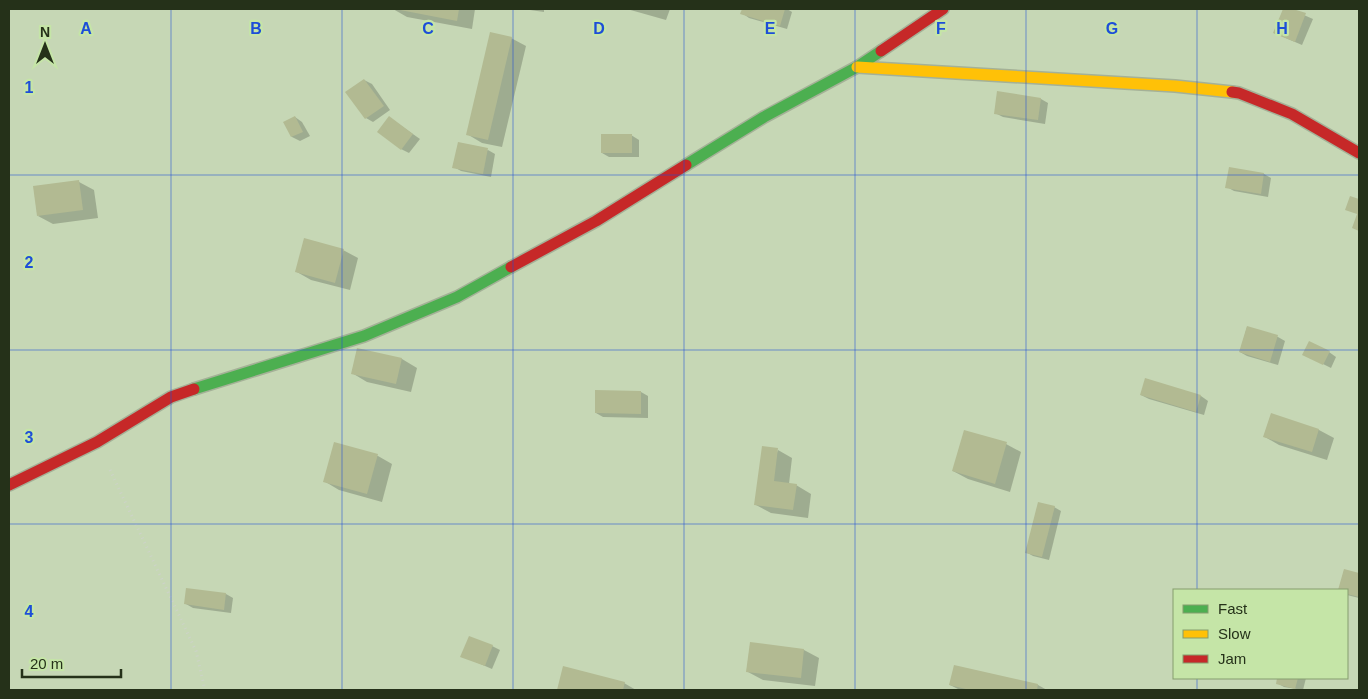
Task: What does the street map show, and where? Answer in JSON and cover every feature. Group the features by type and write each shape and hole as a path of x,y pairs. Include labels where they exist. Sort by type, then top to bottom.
{"street":[{"path":"9,485 97,442 171,397 207,384 364,336 457,297 596,221 764,117 857,67 943,9"},
{"path":"857,67 1175,86 1239,93 1292,114 1359,153"}],"path":[{"path":"97,442 196,651 205,690"}],"building":[{"path":"395,9 459,9 457,21"},
{"path":"742,9 785,9 780,26 740,14"},
{"path":"1283,9 1293,9 1306,13 1295,42 1273,33"},
{"path":"490,32 512,37 488,140 466,135"},
{"path":"364,79 384,106 365,119 345,92"},
{"path":"997,91 1041,98 1038,120 994,114"},
{"path":"295,116 303,132 291,137 283,122"},
{"path":"389,116 413,134 401,150 377,132"},
{"path":"601,134 632,134 632,153 601,153"},
{"path":"458,142 488,148 483,174 452,168"},
{"path":"1229,167 1264,173 1261,194 1225,188"},
{"path":"79,180 83,210 37,216 33,186"},
{"path":"1350,196 1359,199 1359,231 1352,228 1357,214 1345,210"},
{"path":"304,238 344,249 335,283 295,272"},
{"path":"1247,326 1278,335 1270,362 1239,352"},
{"path":"1309,341 1330,351 1323,365 1302,355"},
{"path":"357,348 402,358 396,384 351,374"},
{"path":"1145,378 1201,395 1196,412 1140,395"},
{"path":"595,390 641,391 641,414 595,413"},
{"path":"1271,413 1319,429 1312,452 1263,437"},
{"path":"964,430 1007,442 995,484 952,471"},
{"path":"334,442 378,454 367,494 323,482"},
{"path":"762,446 778,448 774,481 797,484 793,510 754,505"},
{"path":"1038,502 1055,506 1042,557 1025,553"},
{"path":"1344,569 1359,573 1359,597 1348,594 1348,589 1338,589"},
{"path":"186,588 226,593 224,610 184,604"},
{"path":"469,636 493,645 485,666 460,657"},
{"path":"750,642 804,649 801,678 746,672"},
{"path":"954,665 1038,684 1037,690 970,690 949,685"},
{"path":"563,666 625,682 623,690 557,690"},
{"path":"1277,679 1298,679 1295,689 1276,684"}],"traffic: fast":[{"path":"686,165 764,117 857,67 881,51"},
{"path":"194,389 364,336 457,297 511,267"}],"traffic: slow":[{"path":"857,67 1175,86 1232,92"}],"traffic: jam":[{"path":"881,51 943,9"},
{"path":"1232,92 1292,114 1359,153"},
{"path":"511,267 596,221 686,165"},
{"path":"9,485 97,442 171,397 194,389"}]}
